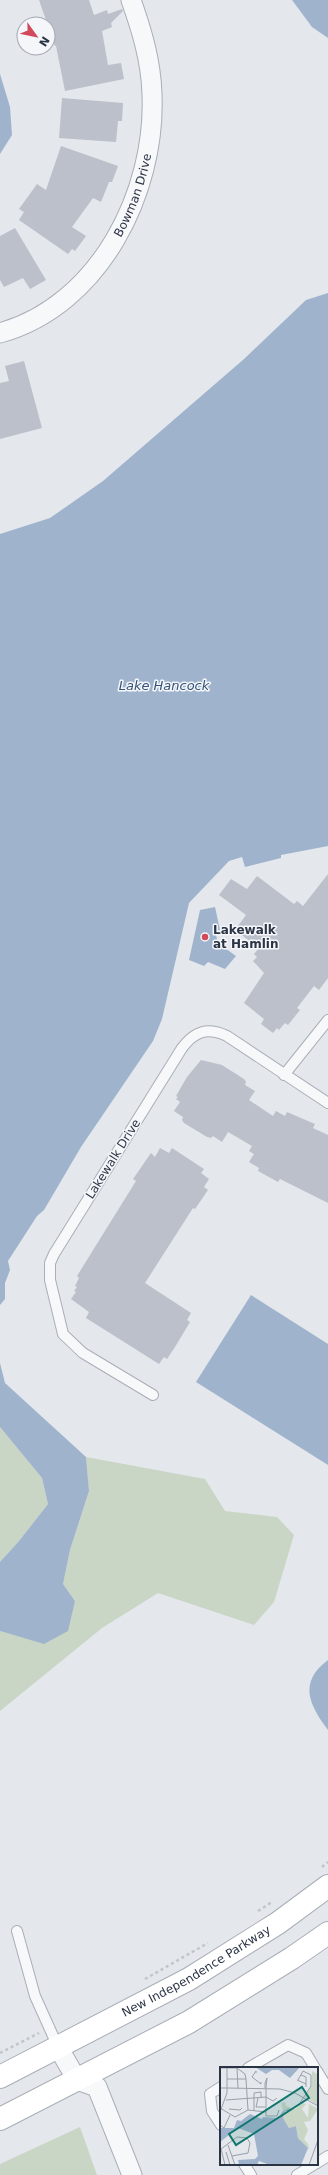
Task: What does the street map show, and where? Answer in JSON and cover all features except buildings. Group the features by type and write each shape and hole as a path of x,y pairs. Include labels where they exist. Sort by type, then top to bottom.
{"street":[{"name":"Bowman Drive","path":"0,333 13,329 46,313 82,282 108,251 128,215 142,180 151,133 152,94 146,45 131,0"},
{"name":"New Independence Parkway","path":"0,2077 53,2038 189,1979 278,1923 323,1878"},
{"path":"0,2119 189,2022 292,1958 328,1933"},
{"path":"53,2038 77,2080 98,2087 132,2175"}],"lane":[{"path":"284,1075 328,1020"},
{"name":"Lakewalk Drive","path":"153,1395 83,1353 63,1334 50,1280 50,1264 54,1254 182,1048 196,1033 210,1030 219,1032 328,1103"},
{"path":"17,1931 35,1996 53,2038"},
{"path":"250,2067 288,2045 306,2053 314,2067"},
{"path":"318,2073 328,2089"},
{"path":"220,2088 210,2094 212,2111 220,2123"},
{"path":"318,2162 328,2156"},
{"path":"245,2165 251,2175"},
{"path":"297,2175 313,2165"}],"path":[{"path":"323,1878 328,1862"},
{"path":"255,1913 274,1900"},
{"path":"144,1979 210,1941"},
{"path":"0,2053 53,2038"}],"green space":[{"path":"0,1427 42,1478 48,1504 19,1541 0,1562"},
{"path":"86,1457 205,1479 225,1511 277,1517 294,1535 274,1602 254,1625 158,1593 102,1628 0,1711 0,1631 42,1643 75,1601 63,1584 70,1550 89,1491"},
{"path":"80,2127 97,2175 0,2175 0,2164"}],"water":[{"path":"292,0 328,0 328,38 312,27"},
{"path":"0,74 10,107 12,135 0,154"},
{"name":"Lake Hancock","path":"328,293 328,846 281,855 281,858 245,867 242,857 229,861 189,903 162,1019 153,1041 81,1147 44,1210 37,1216 8,1261 10,1270 5,1283 5,1299 0,1305 0,534 50,518 103,481 244,359 306,300"},
{"name":"Lakewalk at Hamlin","path":"215,907 220,930 215,931 218,943 236,956 225,969 208,962 204,966 189,960 200,910"},
{"path":"251,1295 328,1344 328,1465 196,1382"},
{"path":"0,1363 5,1383 86,1457 89,1491 70,1550 63,1584 75,1601 68,1631 44,1644 0,1631 0,1562 19,1541 48,1504 42,1478 0,1427"},
{"path":"328,1660 328,1730 321,1721 312,1703 310,1685 319,1668"}],"place":[{"name":"Lakewalk at Hamlin","path":"205,937"}]}
